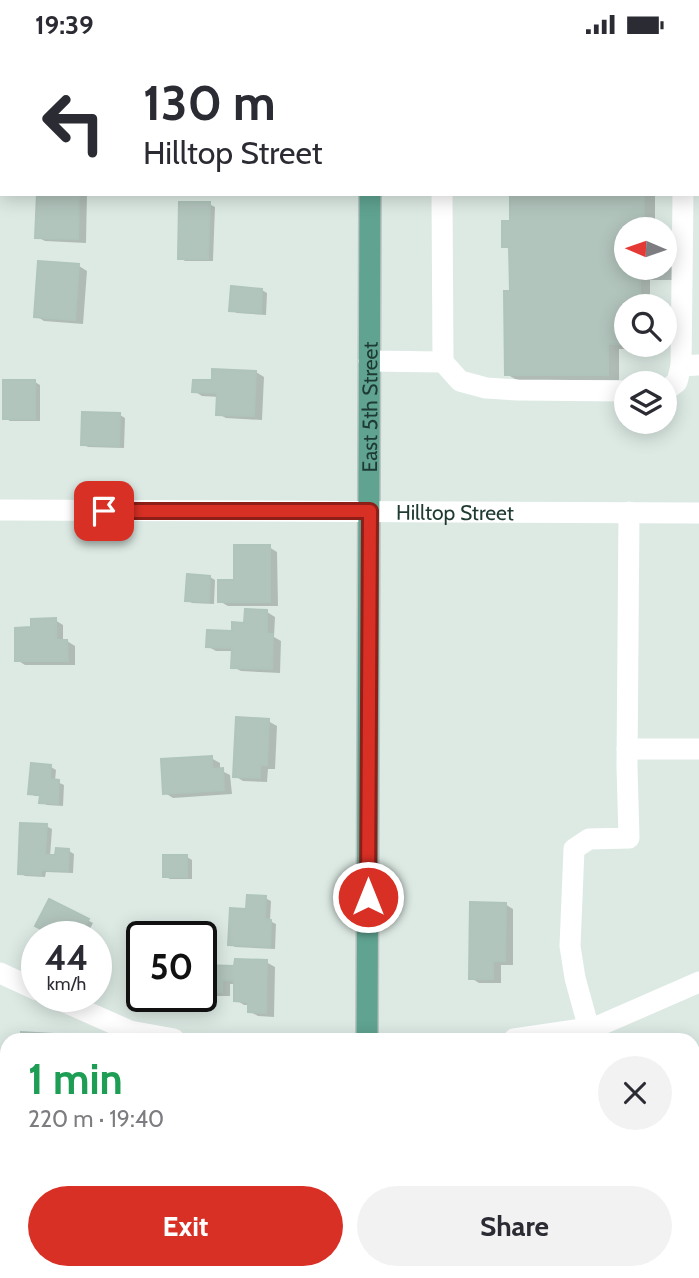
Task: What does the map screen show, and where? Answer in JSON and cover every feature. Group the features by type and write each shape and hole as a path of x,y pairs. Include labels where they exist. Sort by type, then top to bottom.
{"main road":[{"name":"East 5th Street","path":"367,1033 370,196"}],"street":[{"path":"442,196 443,362 460,381 486,388 614,391"},
{"path":"677,382 690,365 683,196"},
{"path":"369,361 443,362"},
{"name":"Hilltop Street","path":"0,510 699,513"},
{"path":"589,1028 578,990 570,946 574,849 589,839 629,838 629,512"},
{"path":"627,748 699,748"},
{"path":"0,973 21,983"},
{"path":"555,1033 596,1027 699,982"},
{"path":"88,1012 142,1033"}],"building":[{"path":"37,196 79,196 78,239 35,238"},
{"path":"510,196 644,196 644,217 614,217 614,280 640,280 640,294 614,294 614,344 608,344 608,375 505,375 504,291 510,291 509,247 502,247 502,221 510,221"},
{"path":"179,202 210,202 208,259 178,259"},
{"path":"38,261 79,264 75,320 34,317"},
{"path":"231,286 262,289 261,313 229,311"},
{"path":"212,369 256,371 254,416 216,415 217,393 192,392 193,380 212,380"},
{"path":"3,380 35,380 35,419 3,419"},
{"path":"82,412 120,413 119,446 81,445"},
{"path":"234,545 270,545 270,602 218,602 218,580 234,580"},
{"path":"187,574 210,576 209,602 185,601"},
{"path":"245,609 267,610 267,634 273,634 272,669 231,668 232,648 206,647 207,630 232,631 232,622 244,623"},
{"path":"56,618 56,640 67,640 68,661 15,661 15,628 31,627 31,619"},
{"path":"236,717 269,719 267,765 260,765 260,778 233,777"},
{"path":"212,756 212,769 223,768 224,790 163,794 161,759"},
{"path":"31,763 51,765 50,779 59,780 58,804 39,803 40,795 28,794"},
{"path":"20,823 47,824 45,855 55,855 56,848 69,849 68,871 41,870 41,875 18,874"},
{"path":"163,855 187,855 187,877 163,877"},
{"path":"247,895 266,896 265,919 271,920 270,947 228,945 230,908 246,909"},
{"path":"49,899 89,919 88,921 38,921"},
{"path":"470,902 506,903 505,961 493,961 493,979 469,979"},
{"path":"235,959 267,960 266,1013 248,1012 248,1002 234,1001 234,980 222,980 222,992 217,992 217,965 234,966"}],"route":[{"path":"104,511 370,511 368,897"}]}
